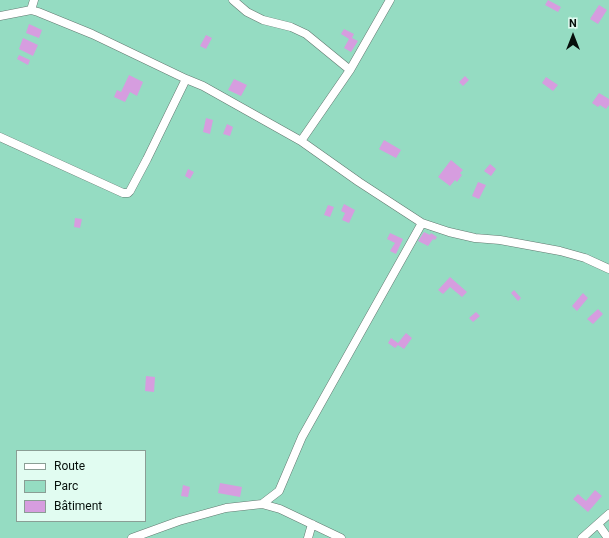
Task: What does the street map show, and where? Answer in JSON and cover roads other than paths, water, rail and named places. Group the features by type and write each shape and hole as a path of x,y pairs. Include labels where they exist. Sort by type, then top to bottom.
{"street":[{"path":"31,10 34,0"},
{"path":"233,0 247,12 263,20 291,27 306,34 350,70"},
{"path":"301,141 350,70 390,0"},
{"path":"0,16 31,10 92,34 210,89 301,141 359,182 422,223 449,232 475,238 500,240 560,251 584,258 609,269"},
{"path":"0,137 123,193 128,193 144,166 186,79"},
{"path":"280,509 279,492 302,437 422,223"},
{"path":"262,504 279,492"},
{"path":"132,538 179,521 226,508 262,504 280,509 340,538"},
{"path":"582,538 609,514"},
{"path":"308,538 312,524"},
{"path":"598,524 608,538"}]}
